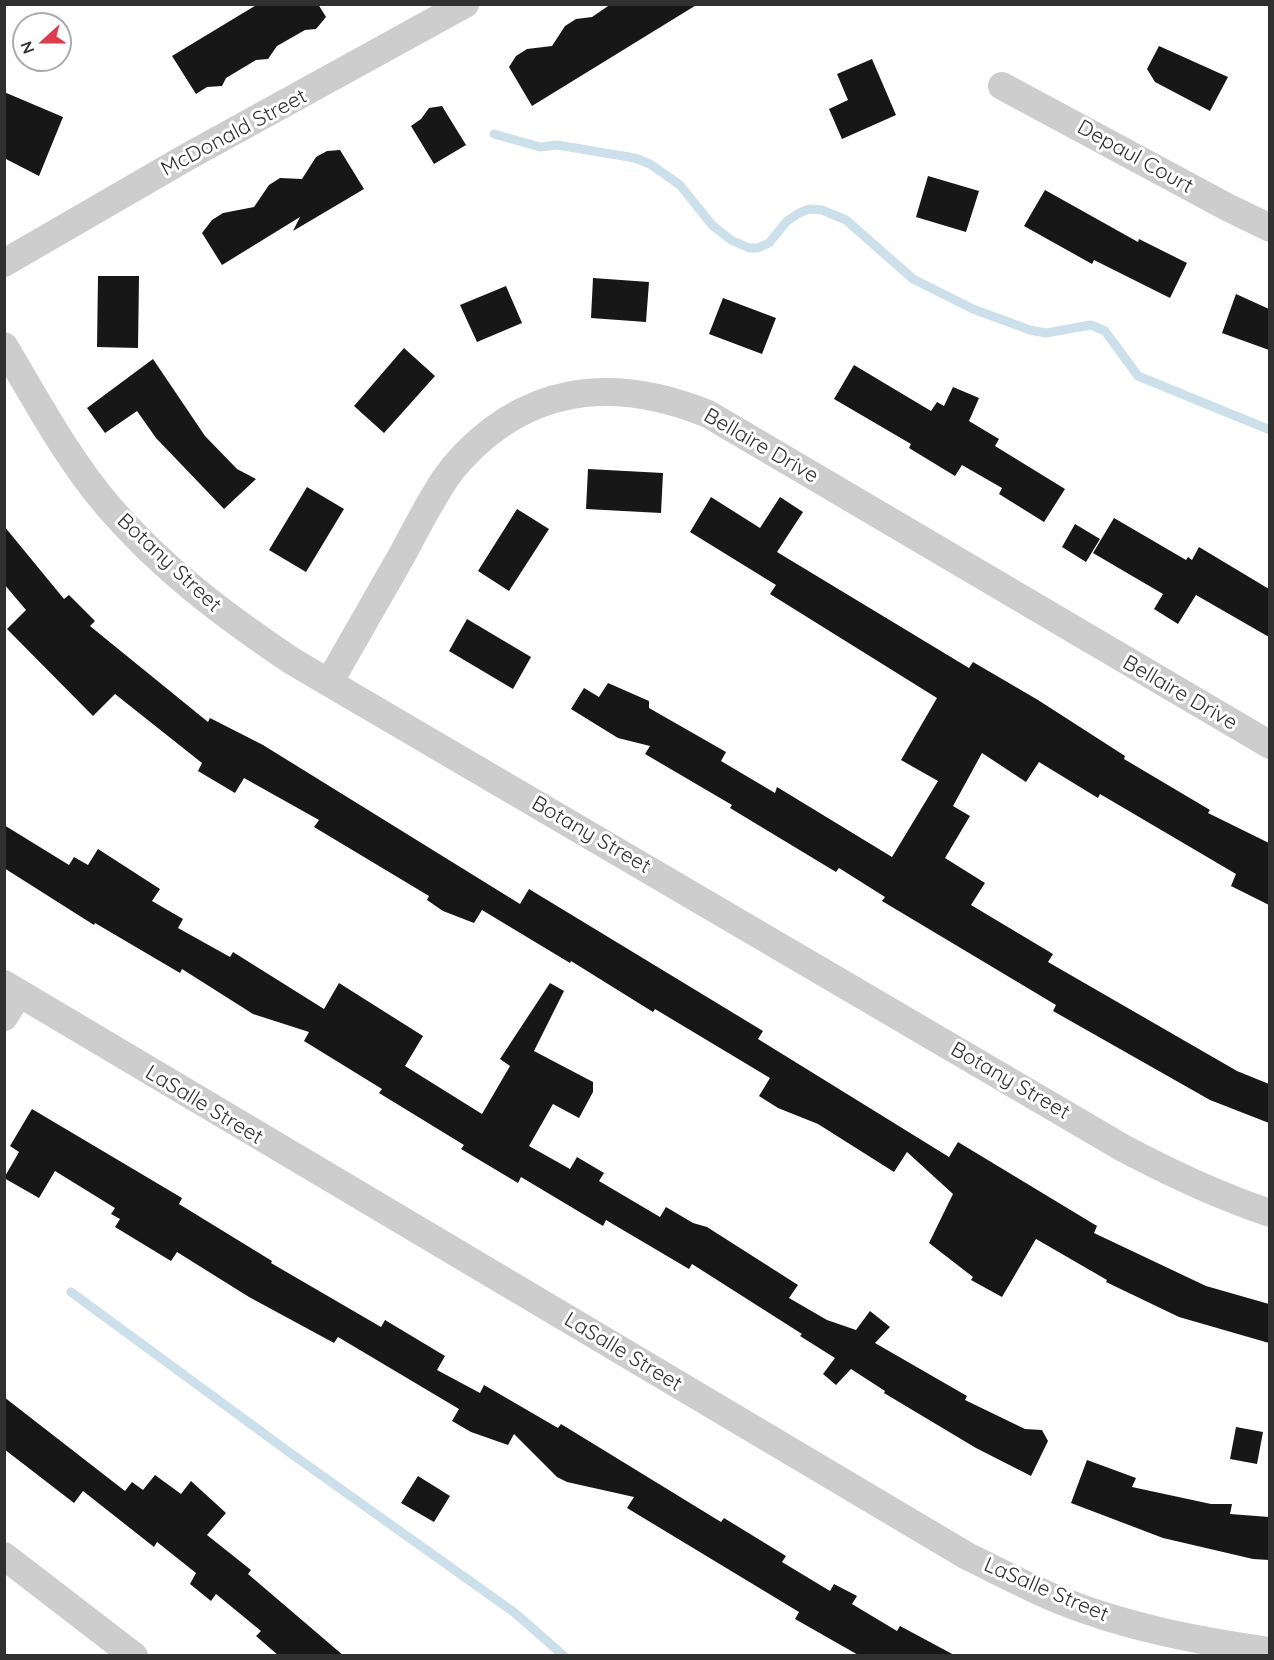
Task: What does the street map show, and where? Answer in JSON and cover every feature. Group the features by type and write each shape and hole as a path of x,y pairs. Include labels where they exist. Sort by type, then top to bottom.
{"street":[{"name":"McDonald Street","path":"4,263 187,157 465,4"},
{"name":"Depaul Court","path":"1002,86 1269,228"},
{"name":"Botany Street","path":"4,346 65,448 108,506 158,559 225,616 292,661 330,681 1123,1148 1161,1168 1269,1213"},
{"name":"Bellaire Drive","path":"330,681 453,469 482,439 530,409 568,395 608,390 647,394 708,414 1269,745"},
{"path":"4,1017 12,988"},
{"name":"LaSalle Street","path":"12,988 967,1556 1058,1599 1106,1617 1217,1650 1269,1652"},
{"path":"4,1556 134,1656"}],"building":[{"path":"258,4 318,4 326,17 316,29 305,30 277,46 268,59 256,60 226,78 222,86 207,87 196,94 172,56"},
{"path":"611,4 698,4 532,106 509,67 516,56 527,49 552,46 565,26 576,19 592,17"},
{"path":"1159,46 1228,77 1210,111 1155,82 1147,69"},
{"path":"872,59 896,115 842,139 829,109 848,100 837,74"},
{"path":"4,92 63,117 39,176 4,158"},
{"path":"442,106 466,145 434,164 411,126 421,119 429,108"},
{"path":"340,150 364,189 293,231 300,217 222,265 202,233 212,220 223,213 254,207 269,185 280,178 302,179 316,157 327,151"},
{"path":"928,176 979,191 966,232 916,217"},
{"path":"1045,190 1138,242 1139,239 1187,263 1170,298 1094,260 1092,264 1024,226"},
{"path":"98,276 139,276 138,348 97,347"},
{"path":"593,278 649,282 646,322 591,318"},
{"path":"506,286 522,323 477,342 460,305"},
{"path":"1236,294 1269,309 1269,350 1222,333"},
{"path":"723,298 776,318 762,354 709,334"},
{"path":"404,348 435,376 384,433 354,406"},
{"path":"153,359 205,436 237,469 256,479 224,509 156,438 137,411 105,433 87,408"},
{"path":"854,365 931,411 937,402 944,406 953,387 979,398 969,421 999,439 995,446 1065,489 1044,522 999,494 1002,488 962,465 955,476 909,448 911,444 834,399"},
{"path":"588,469 663,473 661,513 586,509"},
{"path":"307,487 344,509 306,572 269,550"},
{"path":"711,497 760,528 780,497 803,512 777,552 969,668 973,662 1038,700 1125,756 1124,759 1210,810 1208,813 1269,843 1269,905 1231,886 1236,874 1100,794 1098,798 1039,762 1026,782 982,753 953,806 970,816 945,858 985,883 971,905 1053,954 1048,962 1237,1071 1269,1084 1269,1123 1210,1100 1053,1011 1056,1005 882,901 885,897 839,868 836,872 730,808 732,805 645,754 650,746 618,738 571,709 584,688 599,697 608,683 649,701 649,708 726,752 721,761 775,793 777,787 892,857 938,781 901,760 937,698 770,594 776,585 690,532"},
{"path":"517,509 549,529 509,591 478,571"},
{"path":"1114,518 1186,560 1188,557 1192,560 1199,547 1269,589 1269,637 1196,595 1178,624 1154,609 1163,594 1093,553"},
{"path":"1075,524 1100,539 1086,562 1062,547"},
{"path":"4,526 64,599 69,595 95,621 90,626 208,722 210,718 263,745 520,904 529,889 763,1031 758,1039 949,1157 958,1142 1097,1226 1094,1233 1206,1286 1269,1304 1269,1343 1179,1317 1106,1282 1107,1280 1036,1239 1002,1297 971,1280 973,1277 929,1243 953,1194 907,1152 894,1172 818,1124 778,1108 759,1096 770,1078 655,1009 653,1012 482,910 474,923 443,911 427,900 429,896 314,827 319,820 244,778 235,793 198,771 202,763 115,694 93,716 7,629 26,610 4,584"},
{"path":"467,619 531,657 513,689 449,651"},
{"path":"4,825 69,865 74,857 88,865 98,849 160,889 152,901 183,919 178,928 230,957 233,952 324,1009 339,983 423,1036 405,1066 482,1114 510,1066 500,1059 550,983 564,991 534,1051 593,1082 593,1092 579,1118 553,1104 529,1146 570,1169 577,1157 604,1173 599,1181 660,1217 666,1207 693,1223 707,1227 798,1285 789,1298 827,1320 856,1330 870,1311 890,1327 875,1343 967,1396 965,1400 1025,1429 1042,1430 1048,1441 1031,1476 976,1448 884,1393 885,1391 851,1369 836,1385 823,1374 835,1358 800,1336 802,1334 692,1264 689,1269 606,1220 603,1226 521,1177 518,1183 461,1149 464,1145 379,1093 382,1089 304,1041 309,1032 253,1014 182,969 180,973 95,923 94,925 4,868"},
{"path":"32,1109 182,1198 179,1204 272,1261 271,1263 381,1327 385,1320 445,1356 437,1370 480,1393 484,1385 558,1428 561,1424 721,1522 724,1518 786,1556 782,1562 830,1591 834,1584 857,1596 852,1604 897,1631 900,1626 956,1656 860,1656 795,1619 799,1612 627,1508 634,1497 567,1482 557,1477 514,1434 508,1445 471,1432 452,1421 459,1409 338,1337 334,1343 249,1297 177,1252 171,1261 115,1227 120,1219 111,1214 115,1208 55,1171 39,1198 4,1178 19,1152 10,1146"},
{"path":"4,1397 125,1491 132,1482 143,1490 155,1475 181,1494 191,1481 226,1513 207,1535 251,1570 248,1574 344,1656 279,1656 256,1636 261,1631 216,1594 211,1601 190,1584 196,1573 157,1542 154,1547 83,1491 74,1503 4,1449"},
{"path":"1236,1427 1263,1432 1257,1464 1230,1459"},
{"path":"1087,1460 1136,1478 1132,1487 1211,1504 1232,1504 1230,1514 1269,1517 1269,1560 1253,1559 1163,1538 1071,1503"},
{"path":"418,1476 450,1496 434,1522 401,1503"}],"waterway":[{"path":"494,134 540,147 557,145 635,158 650,164 680,185 712,225 731,240 749,248 758,248 769,243 787,221 799,213 809,209 822,210 846,220 913,279 973,309 1030,330 1046,333 1091,325 1105,331 1138,376 1270,430"},
{"path":"71,1292 293,1455 515,1613 564,1656"}]}
